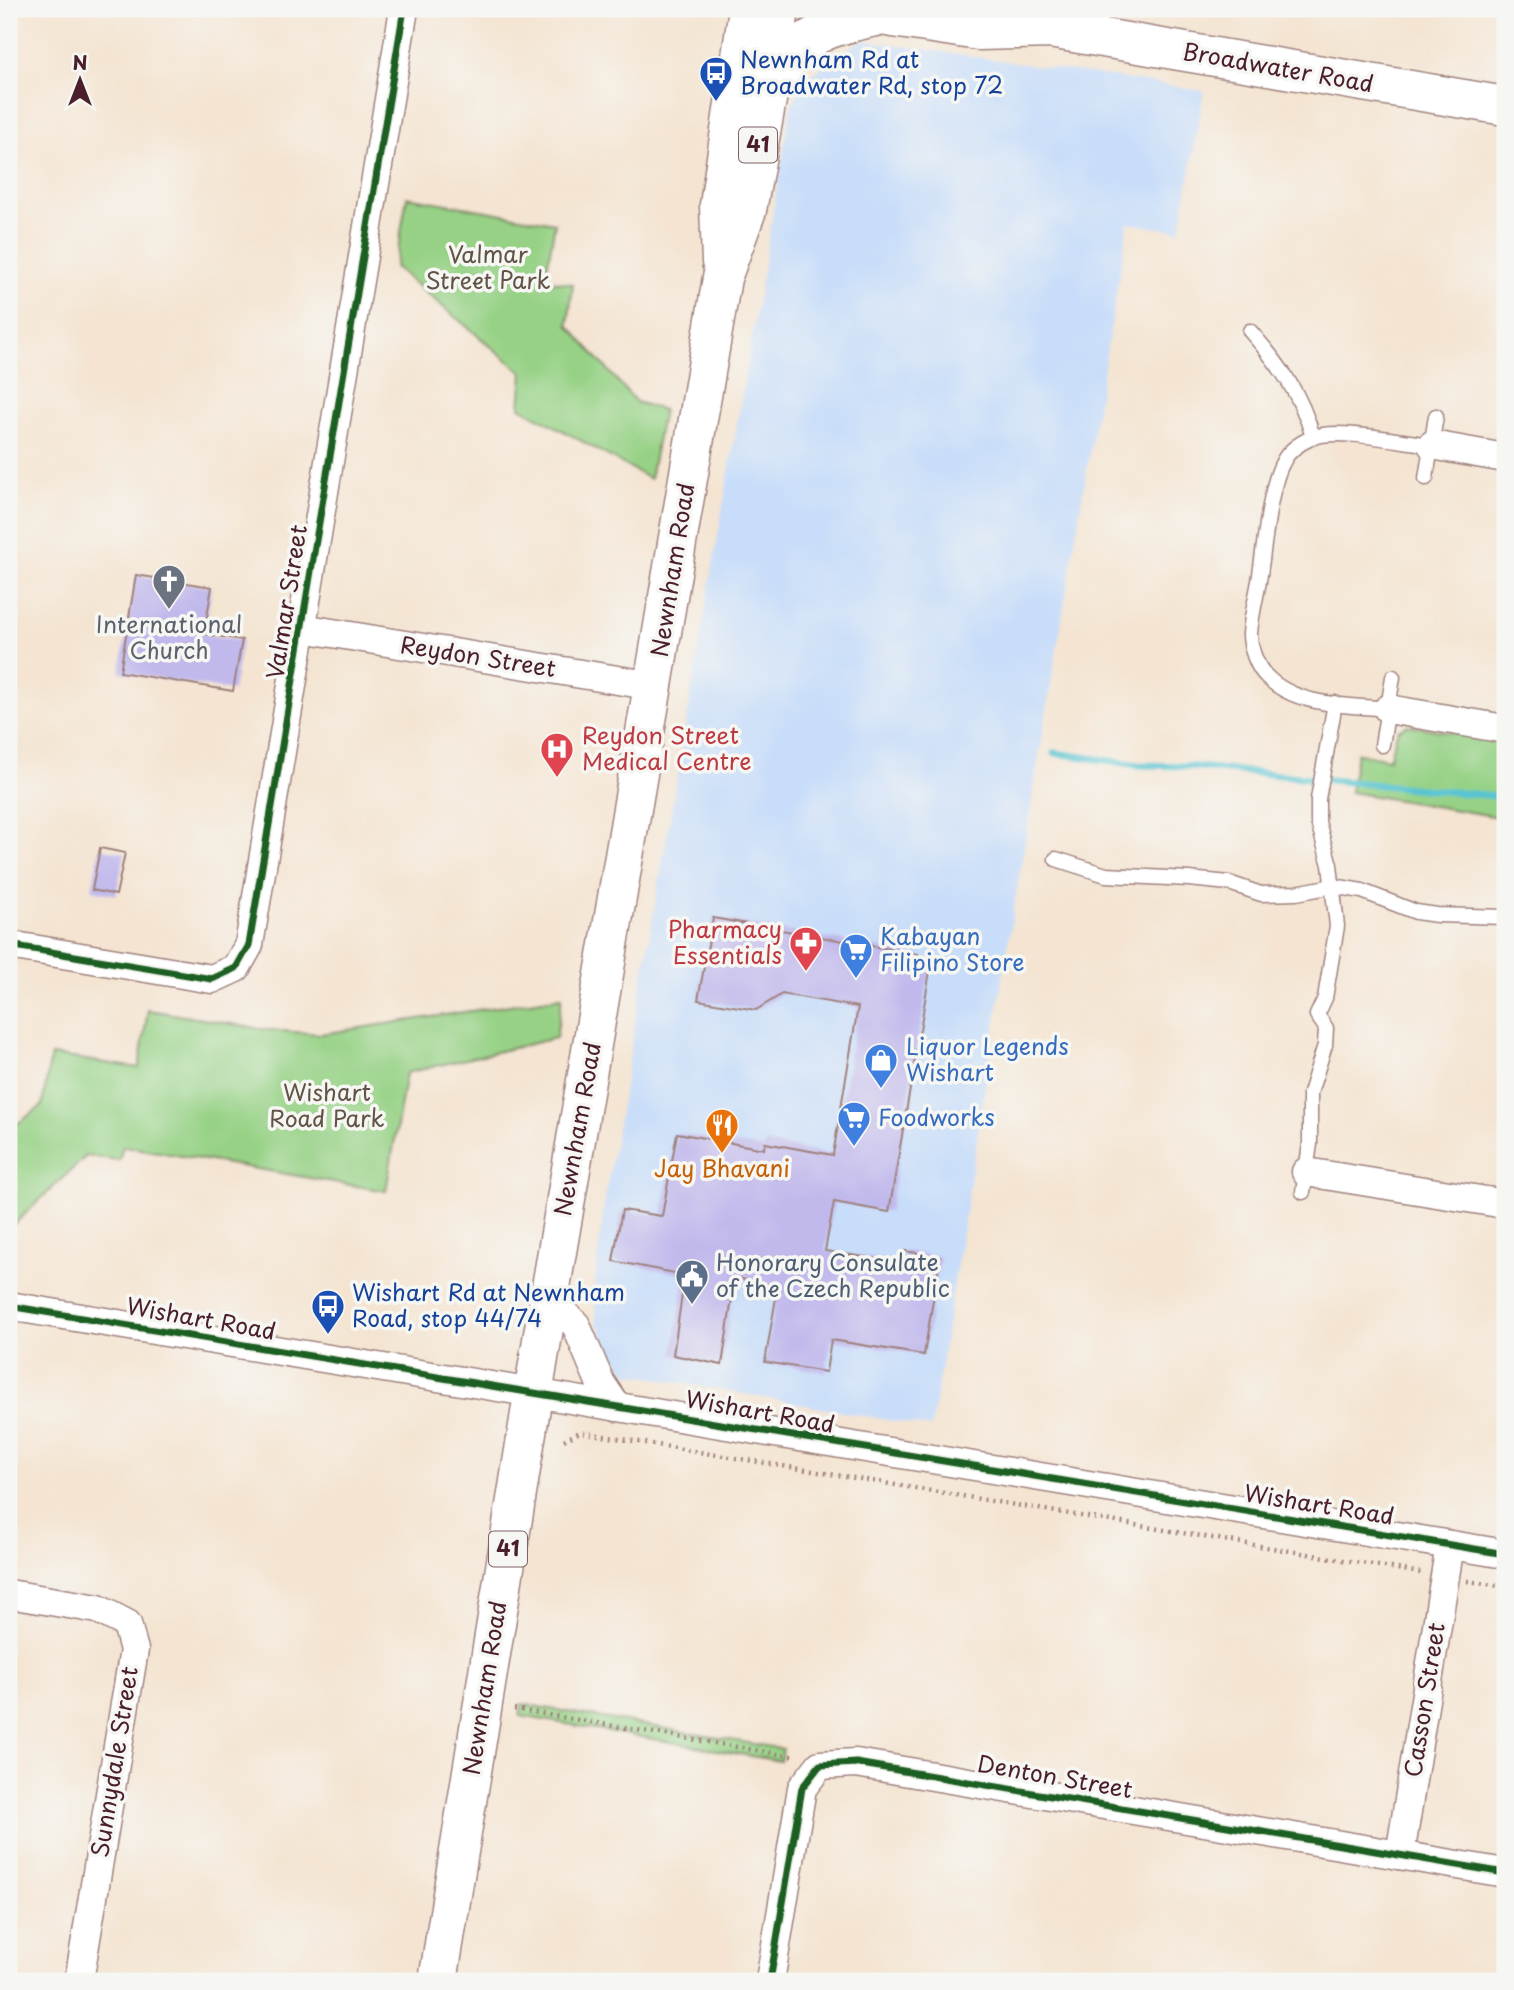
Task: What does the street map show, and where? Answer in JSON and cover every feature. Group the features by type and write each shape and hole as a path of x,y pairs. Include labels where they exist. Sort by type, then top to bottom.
{"main road":[{"name":"Newnham Road","path":"722,278 719,205 748,9"},
{"name":"Newnham Road","path":"438,1981 549,1298 722,278 747,211 780,9"},
{"name":"Broadwater Road","path":"835,9 979,31 1050,29 1505,106"},
{"name":"Broadwater Road","path":"999,9 1050,29"},
{"path":"768,94 795,52 807,42 826,29 880,16"}],"street":[{"name":"Valmar Street","path":"9,945 212,979 236,968 249,945 404,9"},
{"path":"1432,445 1505,458"},
{"name":"Reydon Street","path":"302,628 654,686"},
{"path":"1388,709 1505,729"},
{"path":"1304,1182 1505,1204"},
{"path":"549,1298 576,1325 600,1382 617,1407"},
{"name":"Wishart Road","path":"9,1306 1505,1555"},
{"name":"Casson Street","path":"1400,1855 1450,1545"},
{"name":"Sunnydale Street","path":"9,1594 98,1609 127,1624 134,1650 79,1981"},
{"name":"Denton Street","path":"820,1765 856,1763 1505,1873"},
{"path":"770,1981 802,1788 820,1765"}],"lane":[{"path":"1250,331 1279,365 1307,415 1313,437"},
{"path":"1426,478 1436,416"},
{"path":"1388,709 1306,699 1282,689 1266,677 1257,663 1250,635 1276,474 1284,458 1296,446 1313,437 1348,435 1432,445"},
{"path":"1382,745 1393,677"},
{"path":"1304,1182 1310,1144 1310,1093 1325,1045 1326,1028 1317,1015 1325,998 1338,926 1331,865 1318,822 1318,799 1335,703"},
{"path":"1056,859 1106,875 1189,878 1229,883 1261,894 1296,893 1333,886 1362,891 1416,912 1505,917"}],"path":[{"path":"564,1440 580,1432 1426,1574"},
{"path":"1467,1580 1505,1587"},
{"path":"514,1709 787,1755 820,1765"}],"shaded area":[{"path":"862,40 1204,91 1180,231 1128,223 1012,919 931,1428 627,1373 609,1350 596,1321 594,1292 604,1205 791,106 806,78"}],"green space":[{"name":"Valmar Street Park","path":"407,197 555,223 545,280 573,284 568,325 636,402 663,410 650,479 520,407 523,373 395,267"},
{"path":"1407,725 1505,742 1505,818 1350,792 1357,753 1389,759 1398,730"},
{"name":"Wishart Road Park","path":"562,997 556,1038 406,1073 386,1191 123,1146 119,1160 86,1156 9,1229 9,1130 42,1106 51,1055 139,1068 148,1010 268,1030 321,1034"},
{"path":"522,1704 783,1749 780,1761 520,1716"}],"building":[{"name":"International Church","path":"136,575 212,587 204,634 242,640 233,691 120,672"},
{"path":"100,848 125,853 116,895 92,890"},
{"path":"713,918 918,954 916,968 930,971 889,1212 834,1202 825,1251 903,1263 905,1251 940,1257 924,1355 831,1340 826,1372 765,1362 778,1286 735,1278 722,1365 673,1355 685,1275 613,1261 622,1210 662,1216 677,1133 764,1149 765,1143 833,1155 858,1007 782,994 756,1010 698,1000"}],"waterway":[{"path":"1055,753 1139,765 1187,766 1505,797"}],"cycle path":[{"path":"9,945 212,979 236,968 249,945 404,9"},
{"path":"9,1306 1505,1554"},
{"path":"770,1981 802,1788 820,1765 856,1763 1505,1873"}],"place":[{"name":"Newnham Rd at Broadwater Rd, stop 72","path":"716,103"},
{"name":"International Church","path":"169,611"},
{"name":"Reydon Street Medical Centre","path":"557,779"},
{"name":"Pharmacy Essentials","path":"806,973"},
{"name":"Kabayan Filipino Store","path":"856,980"},
{"name":"Liquor Legends Wishart","path":"881,1090"},
{"name":"Foodworks","path":"854,1148"},
{"name":"Jay Bhavani","path":"722,1155"},
{"name":"Honorary Consulate of the Czech Republic","path":"692,1306"},
{"name":"Wishart Rd at Newnham Road, stop 44/74","path":"328,1336"}]}
